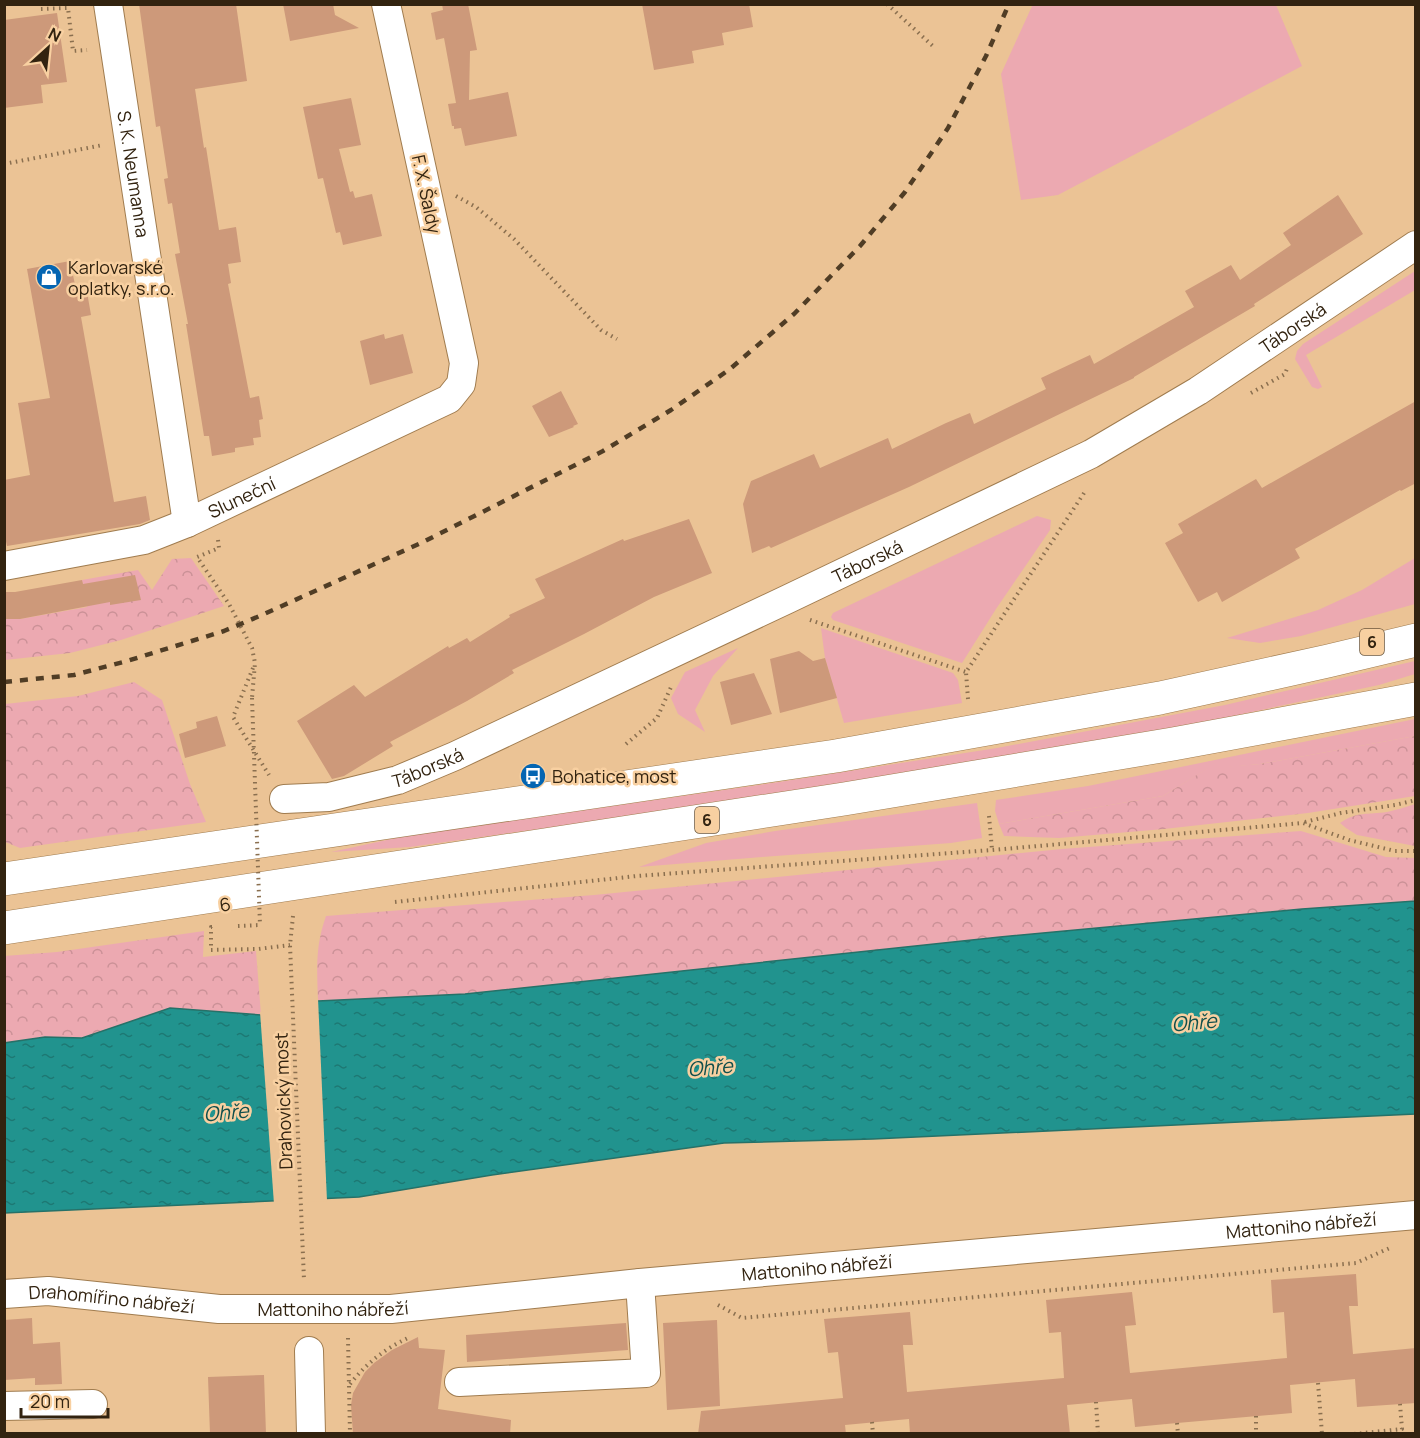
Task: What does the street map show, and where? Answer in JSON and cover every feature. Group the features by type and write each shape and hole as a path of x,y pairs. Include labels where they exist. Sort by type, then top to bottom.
{"highway":[{"name":"6","path":"4,879 836,756 1160,698 1328,661 1416,622"},
{"path":"1328,661 1416,640"},
{"name":"6","path":"4,928 844,799 1173,744 1413,699"}],"street":[{"name":"S. K. Neumanna","path":"108,4 199,518"},
{"name":"F. X. Šaldy","path":"386,4 464,363 461,384"},
{"name":"Táborská","path":"284,799 329,797 398,780 455,756 1081,459 1198,391 1416,245"},
{"name":"Sluneční","path":"4,566 144,540 199,518 448,399 461,384"},
{"name":"Mattoniho nábřeží","path":"219,1309 391,1309 640,1283 1416,1215"},
{"path":"459,1382 646,1373 640,1283"},
{"name":"Drahomířino nábřeží","path":"4,1294 48,1291 219,1309"},
{"path":"309,1351 312,1434"},
{"path":"4,1406 93,1404"}],"path":[{"path":"40,4 40,9 68,8 73,51 95,49"},
{"path":"887,4 935,48"},
{"path":"4,164 109,144"},
{"path":"426,189 456,196 476,207 514,238 601,330 616,339"},
{"path":"968,699 966,672 1089,485"},
{"path":"199,518 219,548 197,557 229,604 252,648 255,663 252,698 260,925 231,926"},
{"path":"810,620 966,672"},
{"path":"255,663 233,717 284,799"},
{"path":"626,744 657,718 673,683"},
{"path":"392,902 637,876 992,850 1303,823 1341,813 1416,800"},
{"path":"989,816 992,850"},
{"path":"1303,823 1349,840 1395,851 1416,851"},
{"name":"6","path":"257,914 268,912"},
{"name":"Drahovický most","path":"293,912 290,945 303,1256"},
{"path":"221,927 211,927 211,950 258,949 290,945"},
{"path":"715,1303 742,1318 1356,1263 1395,1246"},
{"path":"350,1384 364,1367 380,1354 394,1344 412,1336"},
{"path":"348,1338 350,1434"},
{"path":"1318,1383 1322,1434"},
{"path":"1096,1402 1098,1434"},
{"path":"1354,1434 1402,1429 1400,1404"},
{"path":"1256,1416 1256,1434"},
{"path":"872,1422 873,1434"},
{"path":"1177,1423 1178,1434"}],"green space":[{"path":"1033,4 1276,5 1302,66 1058,195 1021,200 1001,74"},
{"path":"1415,271 1415,290 1306,355 1322,387 1318,389 1312,387 1295,359 1297,351 1303,344"},
{"path":"1037,516 1051,520 1050,530 962,663 833,620 831,617 833,613"},
{"path":"191,558 224,606 121,640 70,653 5,660 4,619 20,619 87,607 82,580 138,570 152,590 172,559"},
{"path":"1415,558 1415,604 1301,636 1260,643 1227,638 1318,610 1362,590"},
{"path":"821,628 953,673 958,680 962,703 844,723 825,658"},
{"path":"738,648 713,676 695,710 705,732 678,714 671,698 685,672"},
{"path":"1415,661 1415,674 1379,685 1110,742 646,814 410,847 331,852 410,835 997,748 1225,705"},
{"path":"134,682 162,700 190,784 206,822 20,848 5,842 5,704 78,696"},
{"path":"1415,719 1415,736 1260,764 1207,769 1163,796 999,824 995,811 996,800 1088,786"},
{"path":"1415,736 1415,796 1308,813 1059,838 1004,836 999,824 1163,796 1208,768 1260,764"},
{"path":"977,803 982,838 951,843 639,867 706,843"},
{"path":"1415,804 1415,846 1357,835 1340,823 1357,815 1387,812"},
{"path":"1301,831 1386,857 1415,858 1415,901 1000,937 465,994 318,1001 318,948 326,916 594,895 1062,849"},
{"path":"204,931 203,957 256,951 261,1015 170,1008 82,1038 45,1037 5,1043 4,956 57,952"}],"water":[{"name":"Ohře","path":"1415,901 1415,1114 873,1139 724,1143 492,1175 359,1197 5,1213 4,1043 45,1037 82,1038 170,1008 261,1015 318,1001 465,994 1000,937"}],"pier":[{"path":"318,998 327,1201 274,1204 260,1012"}],"building":[{"path":"139,4 236,4 247,81 195,89 219,230 236,227 241,262 228,264 231,283 228,284 250,398 259,396 263,419 259,420 261,437 253,438 254,445 235,448 235,452 212,456 209,436 204,436 186,324 188,324 175,254 180,253 172,203 168,204 164,179 168,178 160,126 156,127"},
{"path":"283,4 333,4 335,15 359,28 290,41"},
{"path":"442,4 468,4 477,50 470,51 469,100 508,92 517,136 465,146 461,128 454,129 452,126 448,104 456,103 444,38 436,40 431,13 443,10"},
{"path":"642,4 749,4 753,27 722,33 724,45 692,51 694,63 654,70"},
{"path":"57,13 67,82 41,85 43,103 4,108 4,20"},
{"path":"351,98 361,145 339,149 350,192 353,191 355,198 372,194 382,236 343,245 340,232 336,233 323,178 318,179 303,107"},
{"path":"1338,195 1363,234 1254,304 1255,306 1134,378 909,487 771,548 769,546 752,553 743,504 751,481 814,454 820,468 888,438 892,449 970,413 974,424 1046,389 1041,378 1090,355 1094,364 1194,307 1185,291 1231,265 1240,280 1291,245 1283,233"},
{"path":"70,261 77,294 87,292 91,315 81,317 114,502 146,496 150,520 140,524 7,546 4,533 4,480 30,475 18,403 50,398 27,269"},
{"path":"384,334 385,339 403,334 413,373 370,385 360,341"},
{"path":"561,391 578,424 549,437 532,406"},
{"path":"1416,401 1416,483 1295,549 1300,558 1222,602 1217,592 1198,602 1165,543 1183,533 1178,524 1256,479 1262,488"},
{"path":"689,519 712,573 654,597 512,670 514,673 467,701 390,742 393,746 344,776 332,779 297,721 354,685 365,697 448,646 449,648 467,638 470,642 510,617 509,615 545,598 535,579 623,539 624,541"},
{"path":"135,575 141,600 110,605 110,602 20,619 4,619 4,592 82,580 83,584"},
{"path":"799,651 813,661 825,658 837,698 780,713 770,659"},
{"path":"754,673 772,714 731,725 720,682"},
{"path":"217,716 226,746 185,758 179,734 197,728 196,722"},
{"path":"1356,1274 1358,1306 1349,1306 1353,1354 1416,1348 1416,1403 1357,1407 1355,1379 1290,1385 1292,1413 1135,1427 1132,1399 1067,1405 1070,1434 910,1434 909,1419 845,1425 846,1434 698,1434 701,1411 843,1398 838,1352 828,1353 824,1319 910,1312 913,1345 903,1345 907,1392 1064,1378 1061,1332 1049,1333 1046,1300 1132,1292 1136,1325 1125,1326 1130,1373 1287,1358 1284,1312 1273,1313 1271,1280"},
{"path":"32,1318 33,1344 60,1342 62,1384 35,1385 35,1378 4,1380 4,1320"},
{"path":"717,1320 720,1406 667,1410 663,1323"},
{"path":"626,1323 628,1350 467,1362 466,1335"},
{"path":"418,1337 419,1348 445,1350 438,1409 511,1420 510,1434 353,1434 351,1405 353,1393 365,1372 392,1350"},
{"path":"264,1375 266,1434 210,1434 208,1377"}],"railway":[{"path":"4,682 74,675 224,631 421,543 603,451 671,410 730,369 794,314 860,246 905,192 948,128 986,56 1009,4"}],"place":[{"name":"Karlovarské oplatky, s.r.o.","path":"49,277"},
{"name":"Bohatice, most","path":"533,776"}]}
